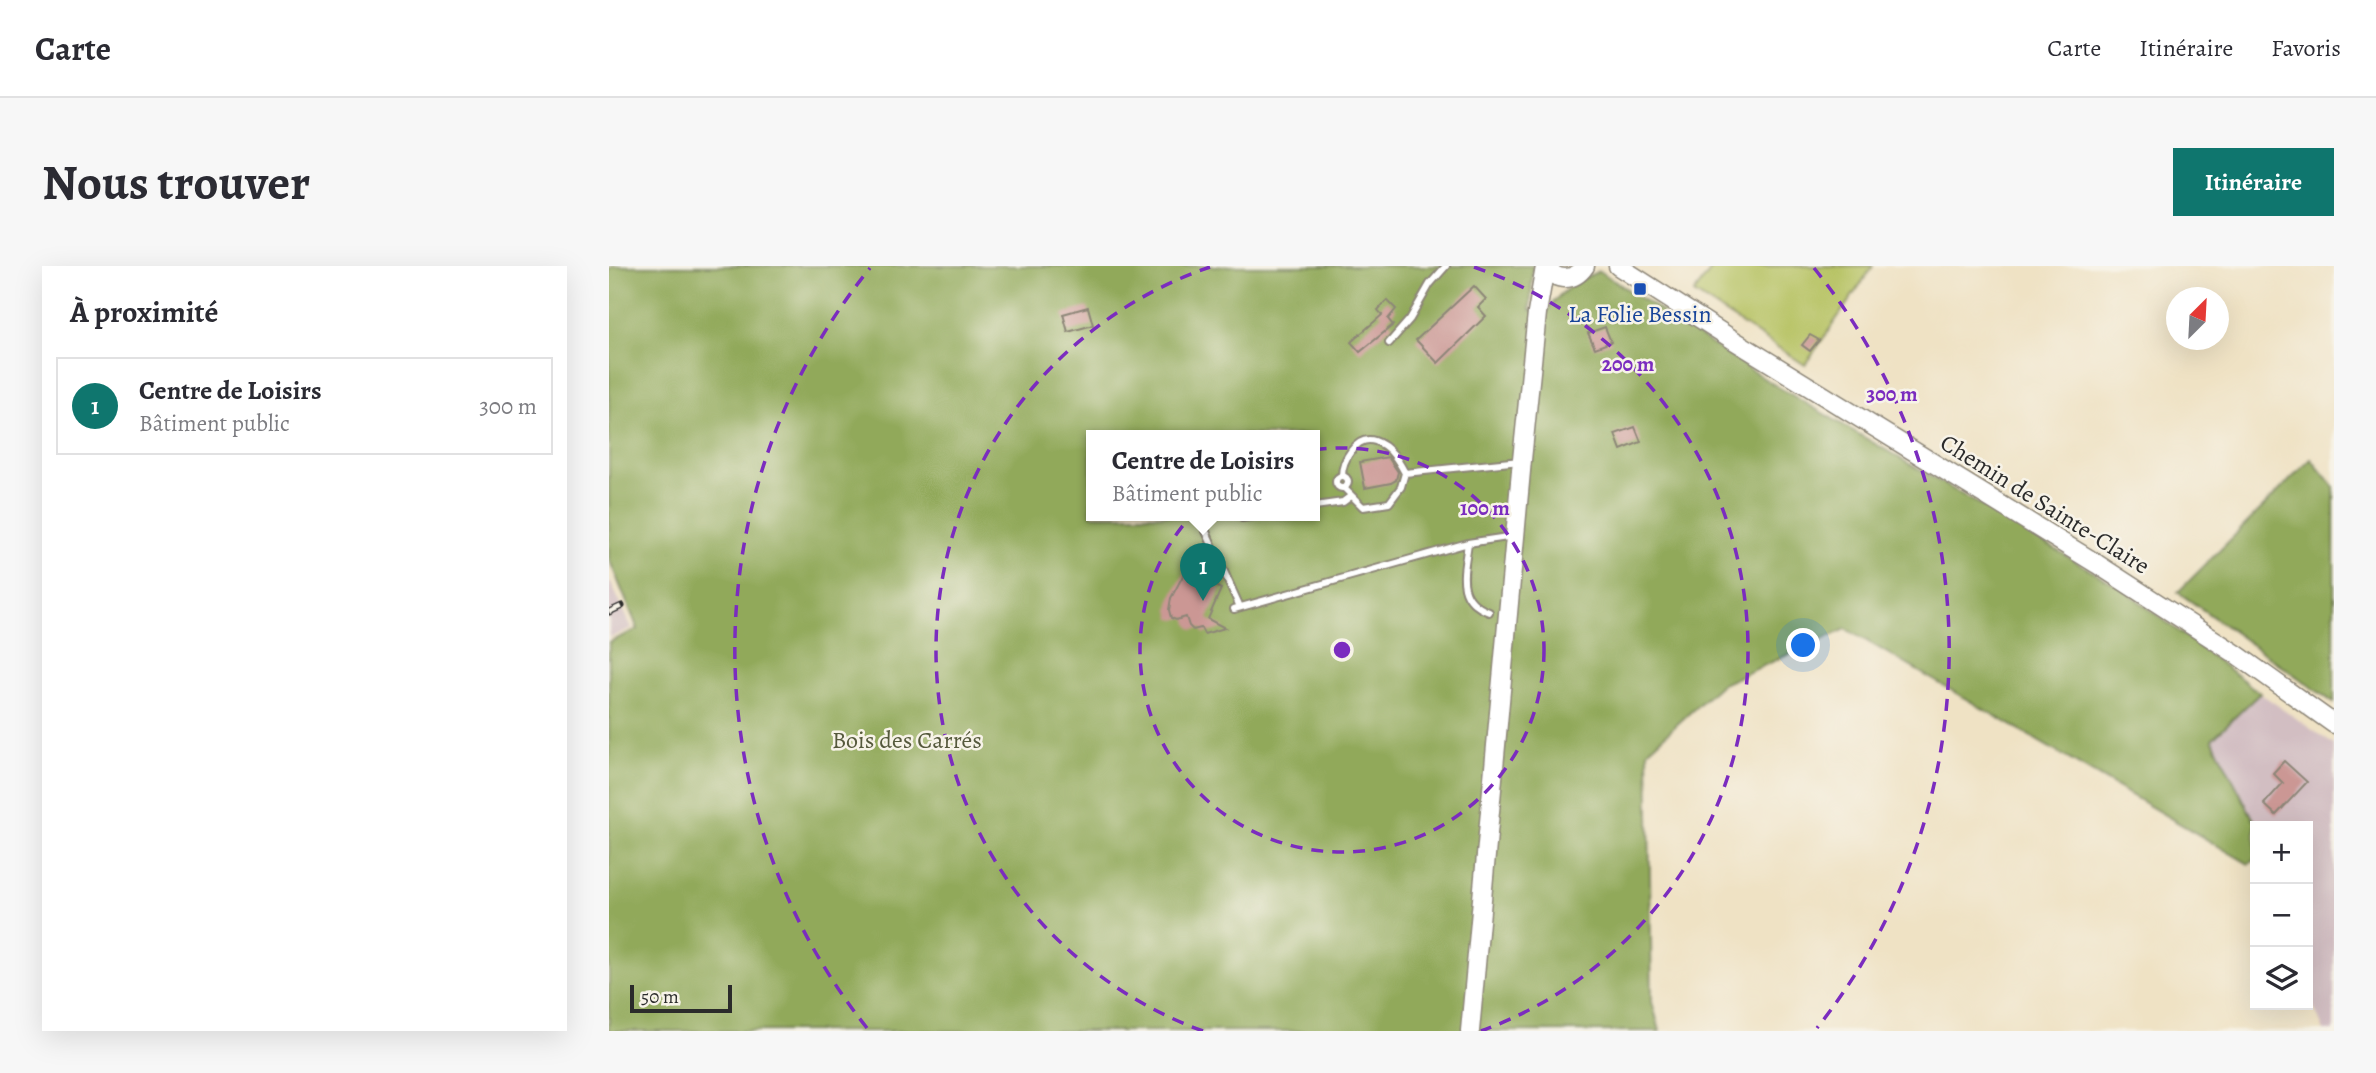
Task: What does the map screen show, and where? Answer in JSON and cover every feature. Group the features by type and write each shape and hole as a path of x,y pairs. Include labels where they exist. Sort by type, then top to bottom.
{"main road":[{"path":"1545,266 1555,276 1600,266"},
{"path":"1470,1031 1522,460 1537,313 1545,266"},
{"name":"Chemin de Sainte-Claire","path":"1618,266 2097,564 2236,654 2334,724"},
{"path":"1537,313 1556,286 1578,272"}],"lane":[{"path":"1389,343 1410,319 1430,284 1446,266"},
{"path":"1367,440 1377,442 1394,454 1405,473 1401,487 1389,503 1363,507 1345,488 1340,488 1336,483 1342,476 1344,463 1352,449 1367,440"},
{"path":"1405,473 1522,460"},
{"path":"1320,505 1343,502 1351,496"},
{"path":"1204,527 1237,608 1468,543 1516,535"},
{"path":"1468,543 1465,590 1469,601 1475,607 1489,612"}],"shaded area":[{"path":"609,579 632,628 609,638"},
{"path":"2260,693 2334,745 2334,1031 2324,1031 2313,1006 2313,821 2254,821 2212,739"}],"green space":[{"name":"Bois des Carrés","path":"614,266 1533,266 1530,310 1545,315 1555,300 1568,288 1599,271 1768,381 2123,589 2260,693 2212,739 2254,821 2250,821 2250,863 1846,629 1720,685 1648,751 1652,1002 1660,1031 609,1031 609,642 638,629 609,559 609,269"},
{"path":"1714,266 1873,266 1805,365 1694,293"},
{"path":"2311,459 2334,487 2334,703 2178,592"}],"building":[{"path":"1474,286 1486,299 1478,307 1486,316 1438,363 1416,340"},
{"path":"1387,300 1396,309 1388,319 1393,325 1360,352 1351,342 1382,315 1378,310"},
{"path":"1088,307 1093,325 1068,332 1063,314"},
{"path":"1605,327 1611,342 1595,348 1588,333"},
{"path":"1810,335 1819,340 1810,351 1802,345"},
{"path":"1635,427 1641,442 1621,450 1615,434"},
{"path":"1388,457 1398,472 1396,480 1365,488 1360,462"},
{"path":"1186,570 1196,576 1199,572 1217,583 1215,586 1221,589 1208,619 1225,628 1204,634 1201,628 1193,630 1186,617 1176,620 1171,618 1171,598"},
{"path":"2284,761 2307,782 2276,815 2264,804 2283,783 2273,773"}],"railway":[{"path":"609,612 622,606"}],"place":[{"name":"La Folie Bessin","path":"1640,289"},
{"name":"Centre de Loisirs","path":"1203,601"}]}
